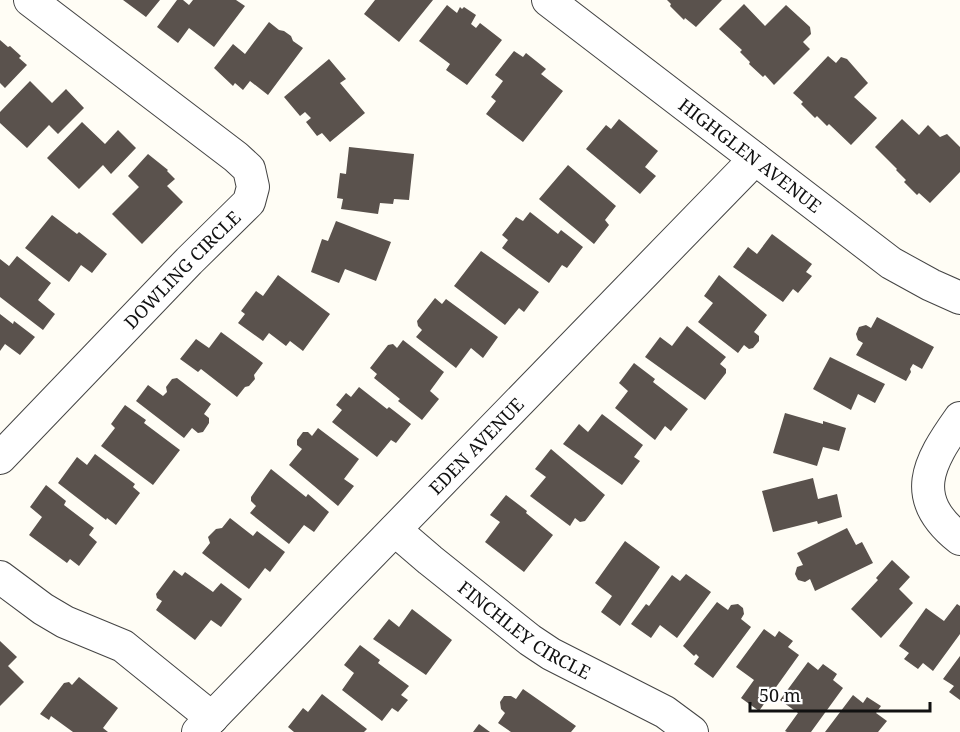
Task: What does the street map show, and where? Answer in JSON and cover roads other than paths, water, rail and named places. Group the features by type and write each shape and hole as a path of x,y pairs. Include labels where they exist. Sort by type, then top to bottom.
{"street":[{"name":"DOWLING CIRCLE","path":"0,458 189,261 249,202 253,187 249,169 236,156 30,0"},
{"name":"HIGHGLEN AVENUE","path":"548,0 891,263 960,298"},
{"name":"EDEN AVENUE","path":"205,725 755,159"},
{"path":"960,418 941,445 932,465 928,485 932,509 945,527 960,539"},
{"name":"FINCHLEY CIRCLE","path":"395,530 530,640 656,722 692,732"},
{"path":"0,577 43,609 65,622 123,646 182,692 205,725"}]}
